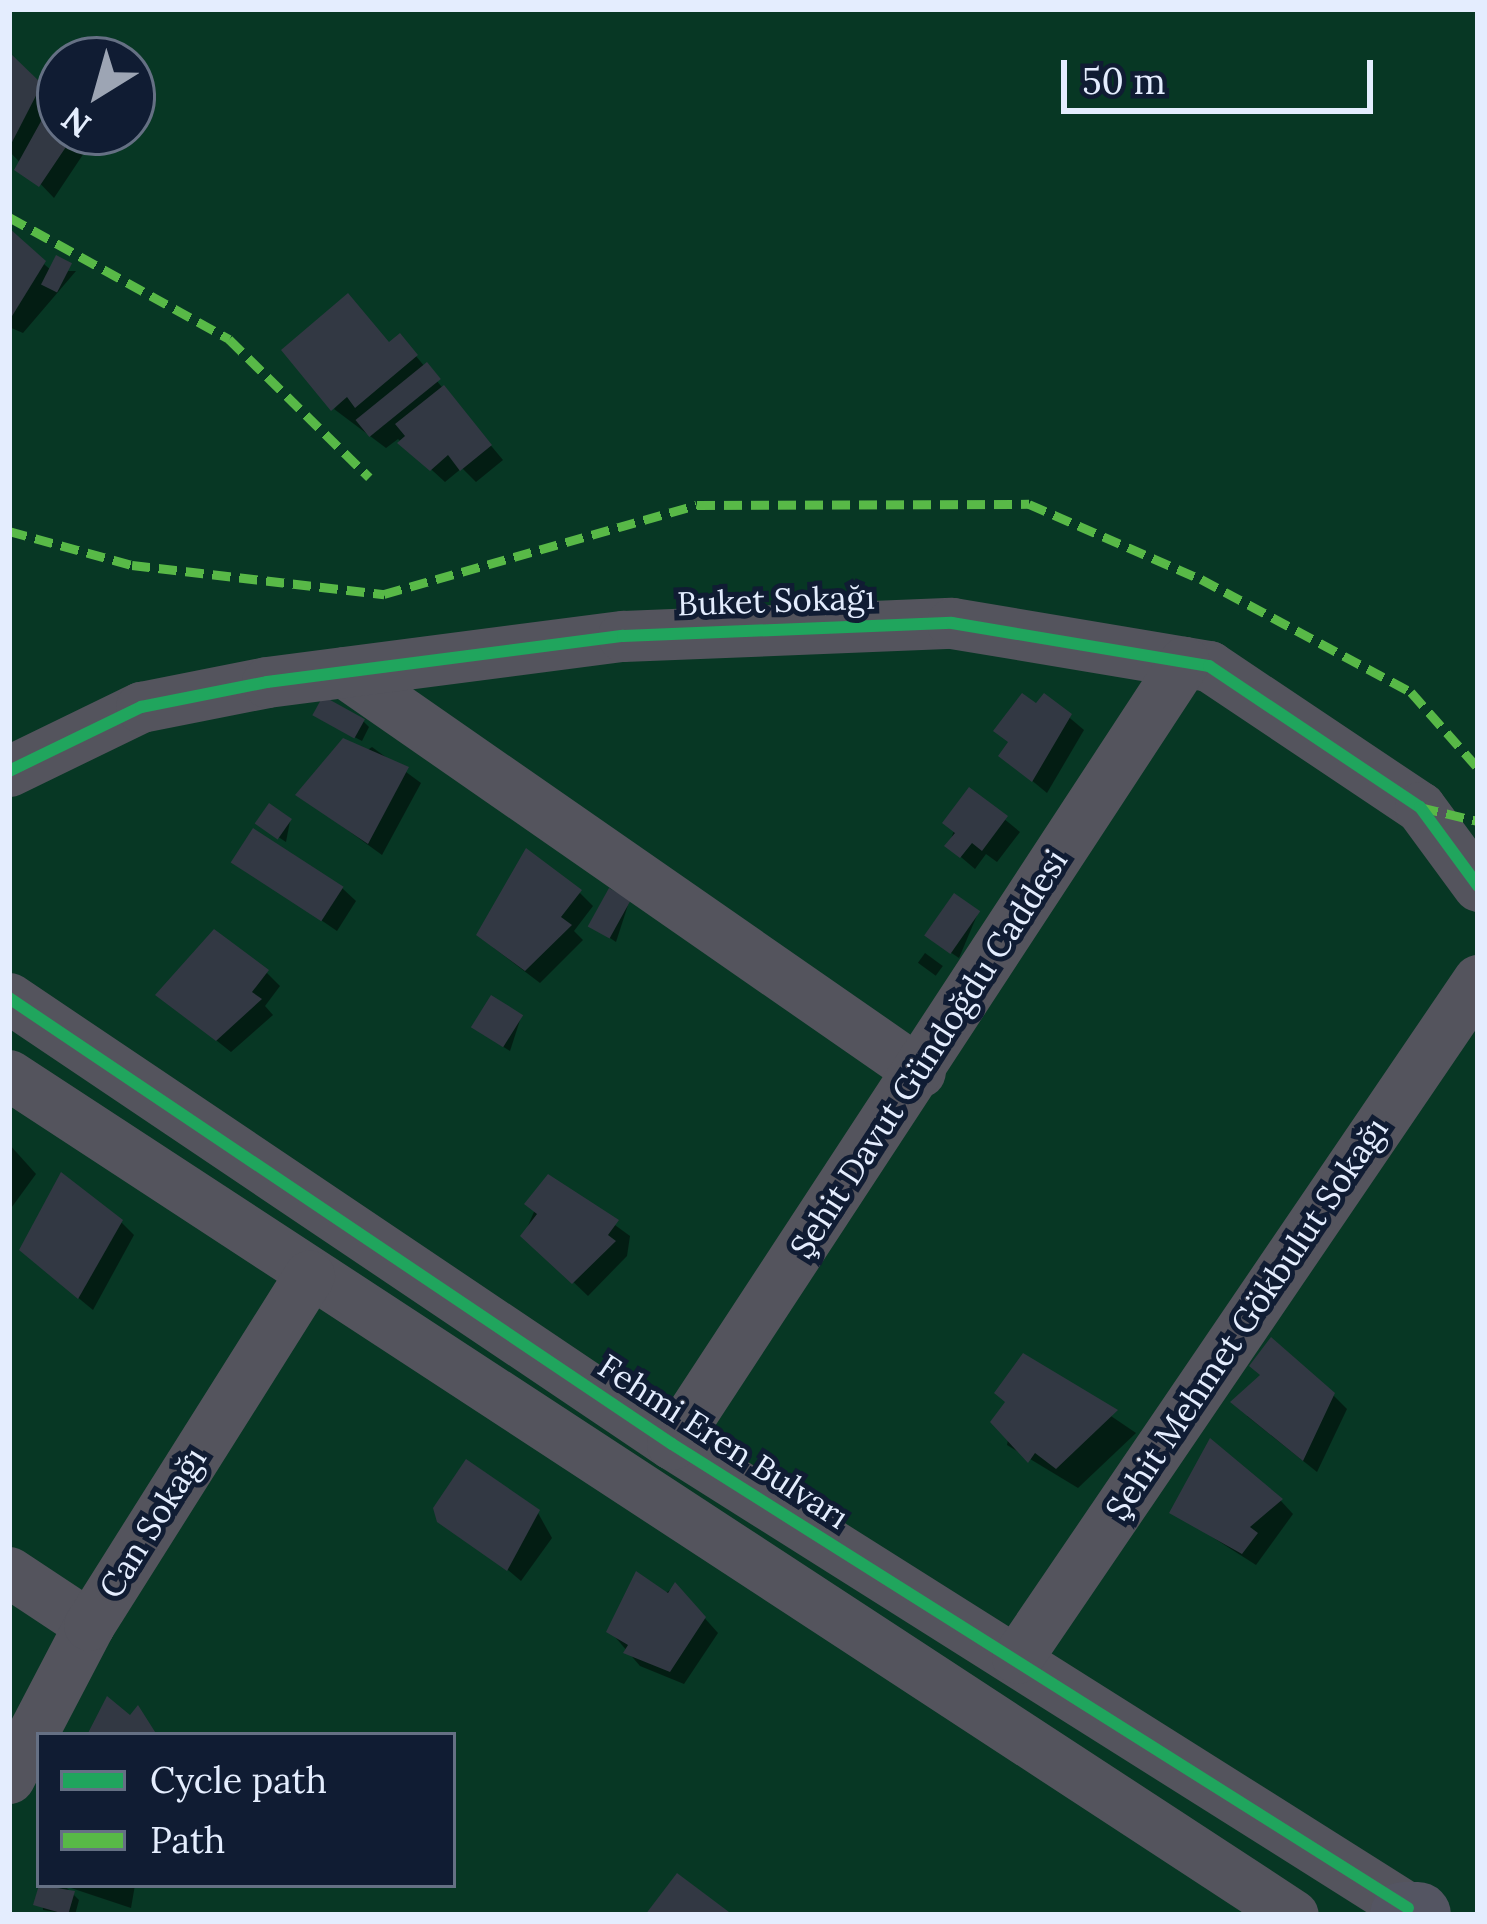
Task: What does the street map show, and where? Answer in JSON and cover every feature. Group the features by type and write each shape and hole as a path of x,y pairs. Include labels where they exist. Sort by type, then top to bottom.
{"street":[{"name":"Buket Sokağı","path":"9,771 141,707 344,672 835,622 952,623 1184,662 1243,685 1420,807 1478,886"},
{"name":"Şehit Davut Gündoğdu Caddesi","path":"672,1444 920,1072 1184,662"},
{"path":"344,672 920,1072"},
{"name":"Şehit Mehmet Gökbulut Sokağı","path":"1017,1658 1478,980"},
{"name":"Fehmi Eren Bulvarı","path":"9,998 672,1444 1017,1658 1410,1913"},
{"path":"9,1075 1293,1915"},
{"name":"Can Sokağı","path":"9,1778 89,1625 309,1275"},
{"path":"9,1572 89,1625"}],"green space":[{"path":"9,9 1478,9 1478,1915 9,1915"}],"building":[{"path":"9,52 36,78 36,96 9,148"},
{"path":"36,130 36,156 60,156 39,187 14,170"},
{"path":"9,228 46,261 9,321"},
{"path":"56,255 72,263 57,293 41,284"},
{"path":"348,293 389,342 400,333 418,355 355,408 347,397 331,411 281,350"},
{"path":"427,362 441,379 369,437 356,420"},
{"path":"444,385 492,445 460,471 448,455 430,471 397,443 405,436 395,424"},
{"path":"1022,693 1036,703 1044,693 1072,714 1032,782 998,756 1008,742 993,731"},
{"path":"323,696 365,719 354,739 312,715"},
{"path":"343,738 409,767 368,844 295,795"},
{"path":"969,787 1008,816 982,851 972,843 960,858 944,846 955,833 942,823"},
{"path":"269,803 292,819 278,840 255,823"},
{"path":"253,828 344,887 321,921 231,862"},
{"path":"526,848 582,890 561,917 572,925 525,971 476,935"},
{"path":"609,888 631,900 610,939 588,926"},
{"path":"954,893 980,911 950,954 924,936"},
{"path":"214,929 269,970 252,992 262,999 216,1041 155,995"},
{"path":"491,995 523,1015 503,1047 471,1027"},
{"path":"61,1172 123,1220 78,1299 19,1250"},
{"path":"548,1174 619,1220 608,1235 616,1241 572,1284 520,1236 537,1214 524,1204"},
{"path":"1271,1337 1335,1393 1303,1461 1230,1402 1260,1375 1249,1366"},
{"path":"1023,1353 1118,1410 1056,1469 1035,1453 1028,1463 990,1422 1005,1402 994,1393"},
{"path":"1210,1438 1283,1499 1250,1527 1258,1533 1242,1554 1169,1513"},
{"path":"466,1459 540,1510 507,1571 437,1522 433,1508"},
{"path":"636,1571 668,1593 675,1582 706,1617 670,1672 623,1653 628,1645 606,1632"},
{"path":"107,1696 130,1715 138,1705 155,1732 89,1732"},
{"path":"677,1873 733,1915 645,1915"},
{"path":"38,1888 75,1891 68,1915 33,1905"}],"marked path":[{"path":"9,217 229,339 369,477"},
{"path":"9,531 132,565 384,594 697,505 1029,504 1201,579 1411,692 1478,768"},
{"path":"1420,807 1478,821"}],"cycle path":[{"path":"9,771 141,707 267,682 623,636 952,623 1209,666 1420,807 1478,886"},
{"path":"9,998 672,1444 1408,1908"}]}
